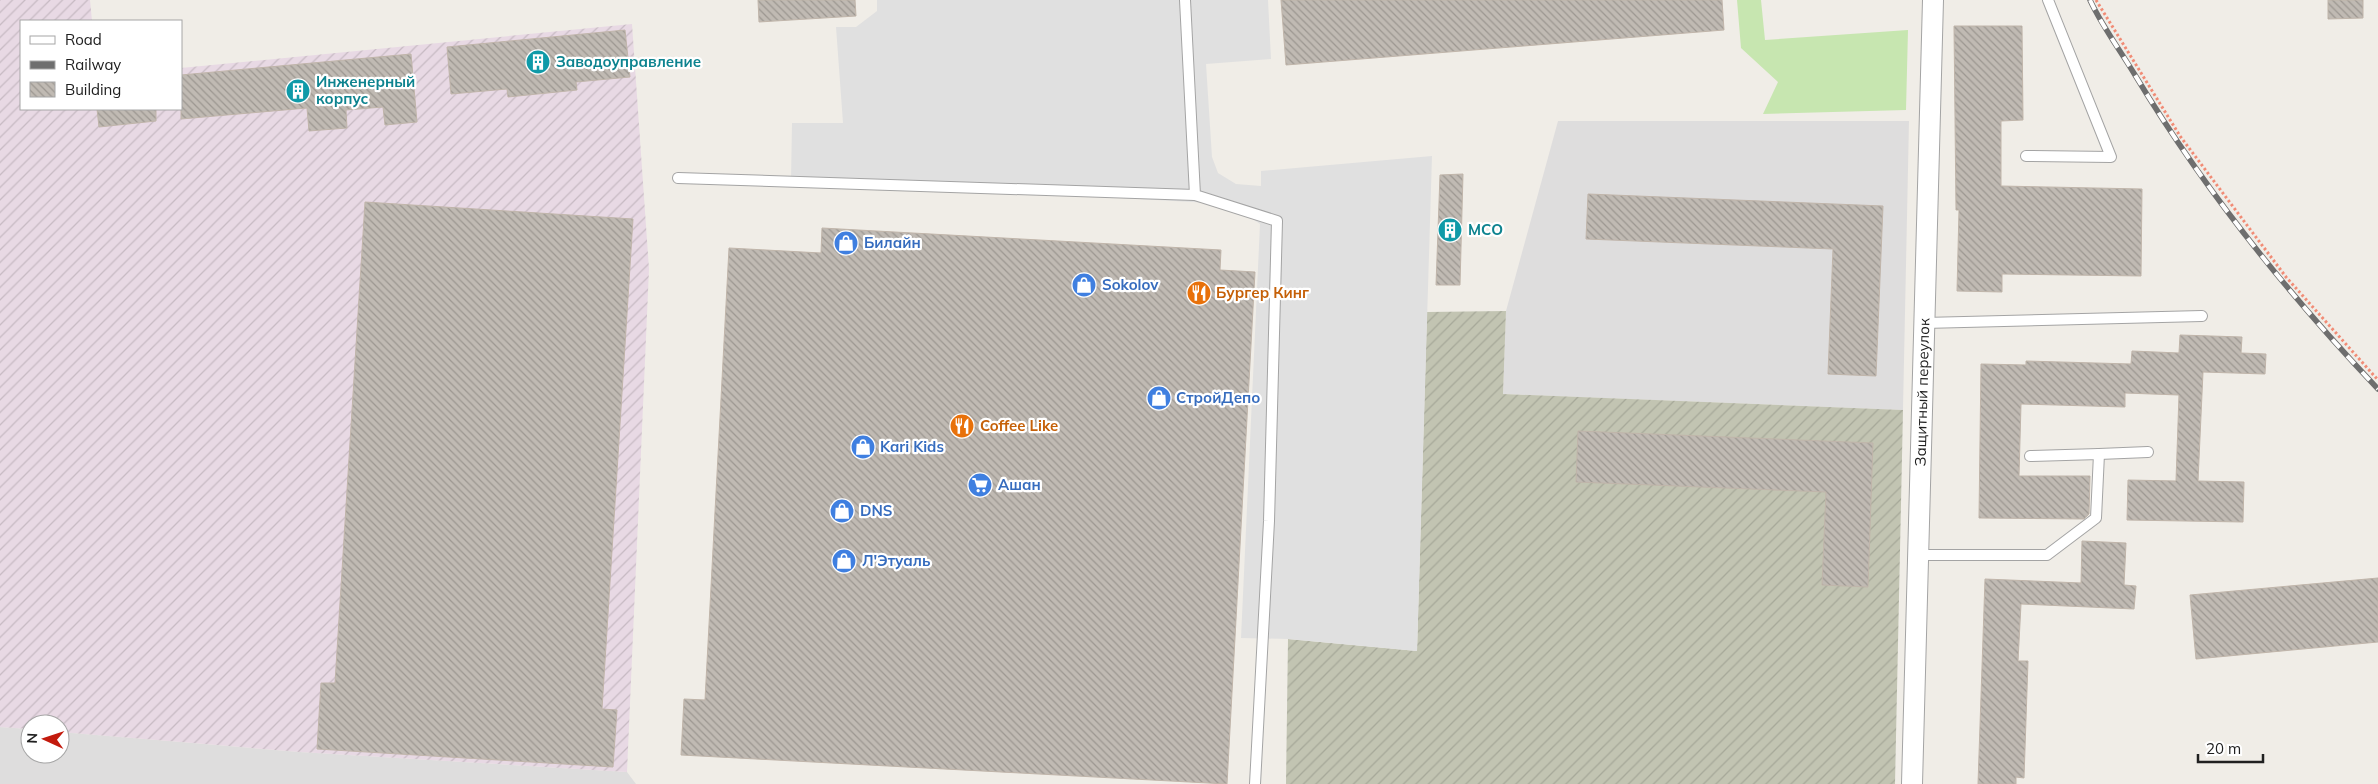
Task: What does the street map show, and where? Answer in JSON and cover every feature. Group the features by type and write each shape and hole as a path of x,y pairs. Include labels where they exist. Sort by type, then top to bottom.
{"street":[{"name":"Защитный переулок","path":"1912,784 1933,0"}],"lane":[{"path":"1185,0 1195,195"},
{"path":"2026,156 2111,157 2048,0"},
{"path":"678,178 1195,195 1277,220 1269,522 1255,784"},
{"path":"1924,323 2202,316"},
{"path":"2030,456 2148,452"},
{"path":"1918,555 2047,555 2096,518 2099,454"}],"path":[{"path":"2096,0 2180,136 2286,277 2378,380"}],"shaded area":[{"path":"0,0 90,0 92,20 20,20 20,110 182,110 182,68 632,24 649,269 627,772 300,752 70,733 70,714 20,714 20,728 0,727"},
{"path":"877,0 1268,0 1271,59 1206,64 1212,157 1218,173 1236,184 1261,186 1261,171 1432,156 1417,651 1288,639 1241,638 1260,224 1241,211 1210,203 791,180 792,123 843,123 836,27 856,27 877,11"},
{"path":"1558,121 1909,121 1903,410 1503,394 1506,311"},
{"path":"1506,311 1503,394 1903,410 1895,784 1286,784 1288,639 1417,651 1427,312"},
{"path":"0,727 20,728 20,764 70,764 70,733 300,752 627,772 636,784 0,784"}],"green space":[{"path":"1737,0 1761,0 1765,40 1908,30 1906,110 1763,114 1778,82 1741,48"}],"building":[{"path":"758,0 855,0 856,16 759,22"},
{"path":"1281,0 1722,0 1724,30 1286,65"},
{"path":"2328,0 2363,0 2363,18 2328,19"},
{"path":"1954,26 2022,26 2023,120 2001,121 2001,186 2142,189 2141,276 2002,274 2002,292 1957,291 1959,210 1956,210"},
{"name":"Заводоуправление","path":"625,30 630,77 576,82 577,90 508,97 507,89 451,94 447,47"},
{"name":"Инженерный корпус","path":"411,54 417,122 385,125 383,107 346,110 347,128 309,131 307,108 181,119 182,75"},
{"path":"97,110 156,110 156,121 99,127"},
{"name":"МСО","path":"1463,174 1460,285 1436,285 1440,175"},
{"path":"1588,194 1883,206 1876,376 1828,374 1833,249 1586,239"},
{"path":"365,202 633,219 602,709 617,710 613,767 317,749 321,683 335,683"},
{"name":"Ашан","path":"822,228 1221,250 1220,270 1255,272 1227,784 681,755 684,699 705,700 729,248 821,253"},
{"path":"2180,335 2242,337 2241,353 2266,354 2265,374 2203,372 2198,481 2244,482 2243,522 2127,520 2128,480 2176,481 2179,395 2125,393 2125,407 2021,404 2019,476 2090,476 2089,514 2084,519 1979,518 1981,364 2026,365 2026,361 2131,364 2132,351 2179,353"},
{"path":"1578,431 1873,443 1868,587 1822,585 1826,492 1576,482"},
{"path":"2082,541 2126,543 2124,585 2136,586 2134,609 2021,604 2018,661 2028,661 2024,778 2016,777 2016,784 1978,784 1985,579 2081,583"},
{"path":"2378,578 2378,642 2196,659 2190,595"}],"railway":[{"path":"2090,0 2161,117 2218,199 2279,277 2344,353 2378,389"}],"place":[{"name":"Заводоуправление","path":"538,62"},
{"name":"Инженерный корпус","path":"298,91"},
{"name":"МСО","path":"1450,230"},
{"name":"Билайн","path":"846,243"},
{"name":"Sokolov","path":"1084,285"},
{"name":"Бургер Кинг","path":"1199,293"},
{"name":"СтройДепо","path":"1159,398"},
{"name":"Coffee Like","path":"962,426"},
{"name":"Kari Kids","path":"863,447"},
{"name":"Ашан","path":"980,485"},
{"name":"DNS","path":"842,511"},
{"name":"Л'Этуаль","path":"844,561"}]}
